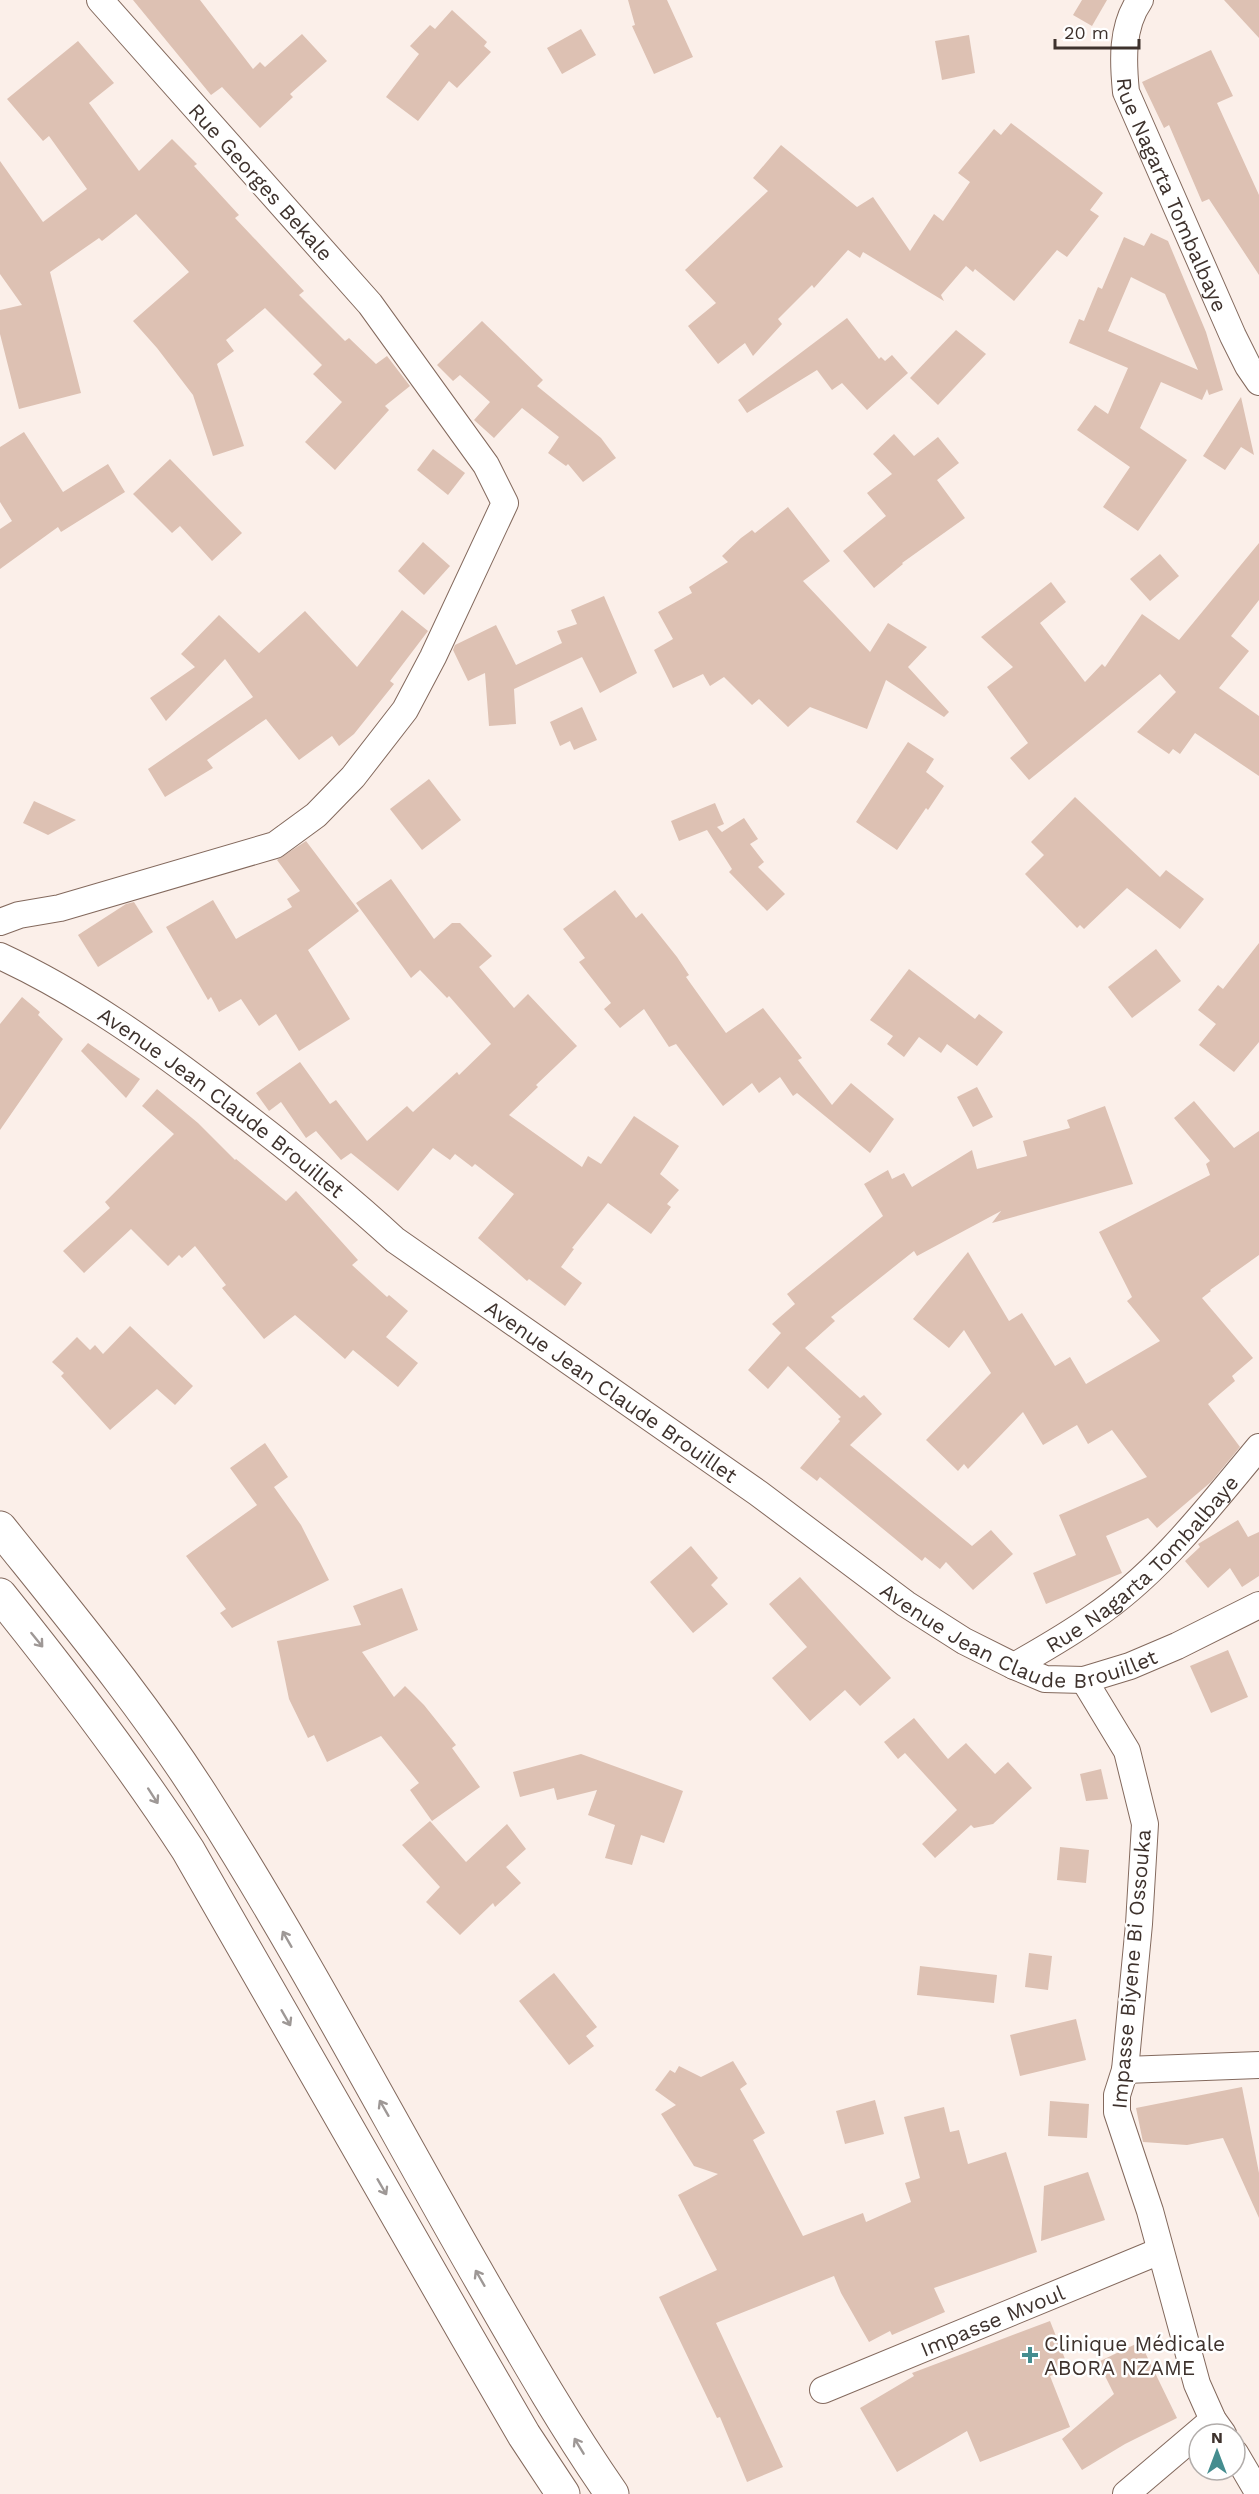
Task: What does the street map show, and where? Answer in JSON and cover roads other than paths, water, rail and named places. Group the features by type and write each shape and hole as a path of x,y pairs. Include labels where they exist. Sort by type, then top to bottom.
{"main road":[{"path":"0,1528 107,1661 207,1804 285,1935 518,2343 583,2453 612,2494"},
{"path":"0,1594 89,1707 138,1774 188,1850 466,2335 524,2434 563,2494"}],"street":[{"name":"Rue Georges Bekale","path":"0,922 19,915 60,908 274,845 316,815 353,777 405,710 433,657 505,503 486,465 370,304 100,0"},
{"name":"Rue Nagarta Tombalbaye","path":"1140,0 1127,30 1122,60 1126,92 1233,336 1259,382"},
{"name":"Avenue Jean Claude Brouillet","path":"0,956 41,975 102,1010 254,1122 346,1195 395,1240 758,1493 906,1604 964,1641 1045,1679 1084,1680 1139,1662 1259,1605"},
{"name":"Rue Nagarta Tombalbaye","path":"1014,1666 1093,1618 1134,1584 1175,1546 1259,1447"},
{"name":"Impasse Biyene Bi Ossouka","path":"1084,1680 1127,1751 1145,1824 1139,1924 1125,2070 1117,2095 1117,2112 1150,2211 1197,2384 1216,2422"},
{"path":"1125,2070 1259,2065"},
{"name":"Impasse Mvoul","path":"823,2390 1160,2251"},
{"path":"1126,2494 1187,2450"},
{"path":"1247,2474 1259,2494"}],"place":[{"name":"Clinique Médicale ABORA NZAME","path":"1030,2355"}]}
